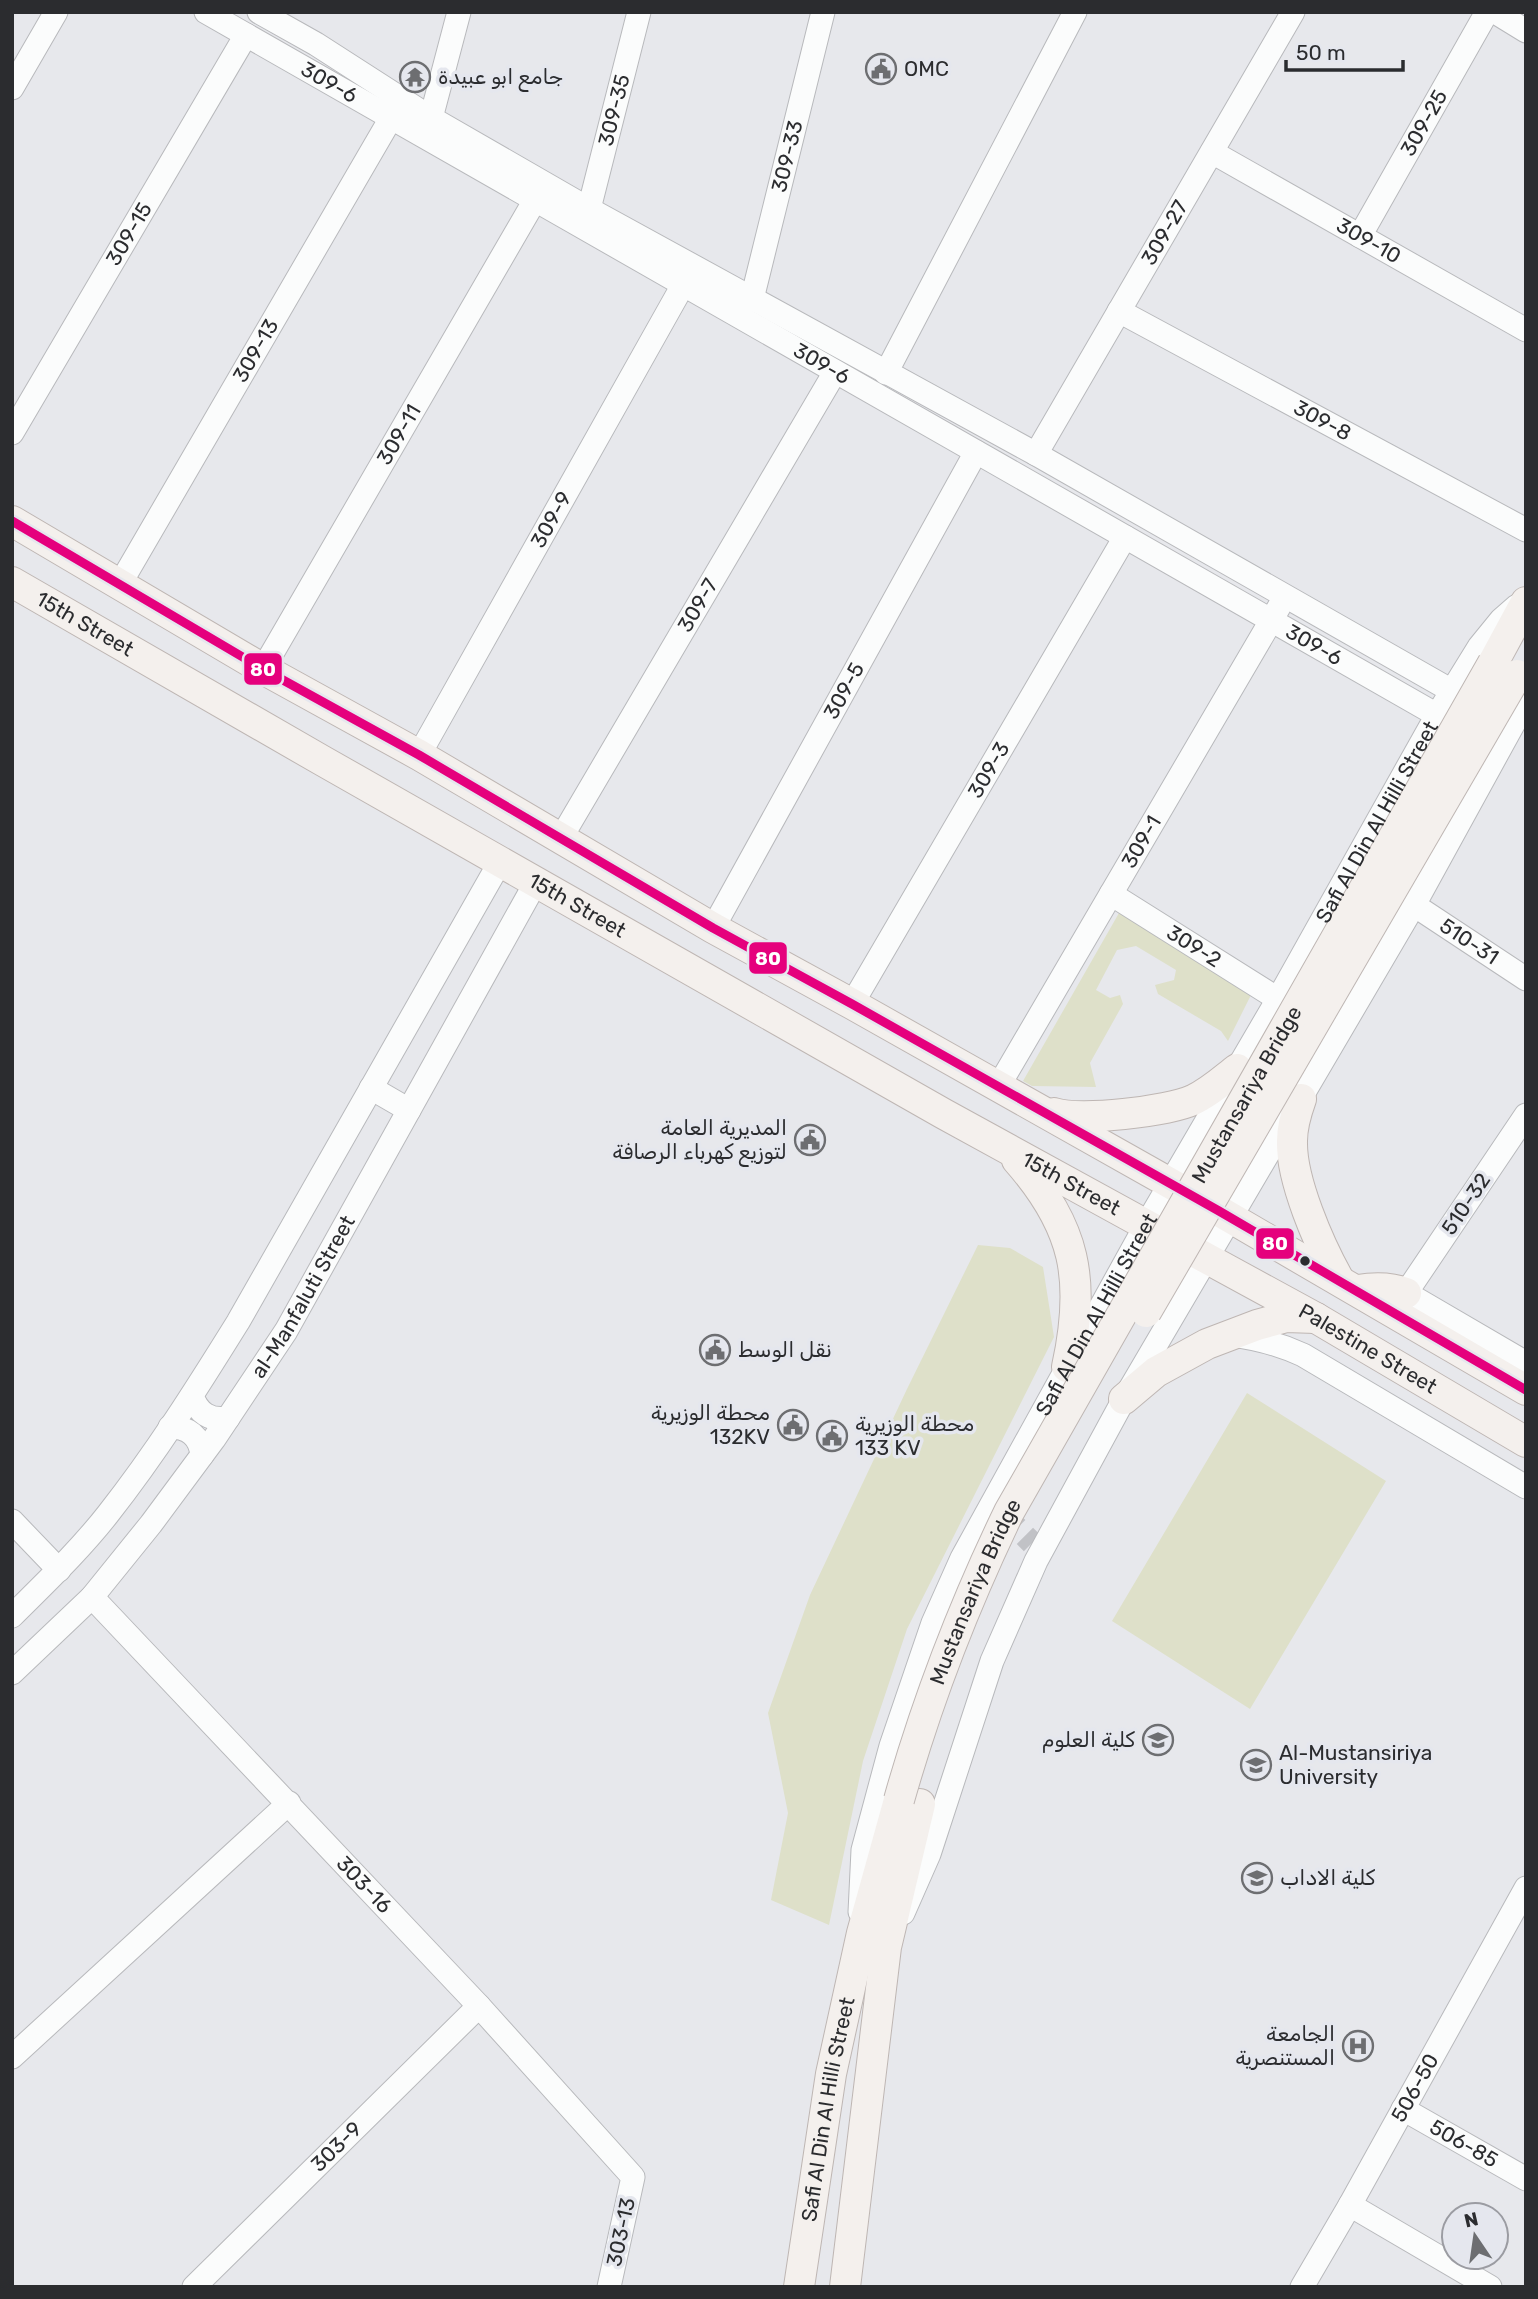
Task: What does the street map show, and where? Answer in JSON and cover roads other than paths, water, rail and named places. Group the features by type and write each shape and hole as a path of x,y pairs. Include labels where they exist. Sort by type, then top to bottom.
{"main road":[{"path":"12,521 713,928 852,1003 1177,1187"},
{"name":"15th Street","path":"12,582 500,862 1152,1228"},
{"name":"Safi Al Din Al Hilli Street","path":"1516,675 1526,600"},
{"name":"Mustansariya Bridge","path":"909,1802 923,1721 976,1582 1009,1512 1516,675"},
{"path":"1034,1106 1063,1116 1098,1116 1161,1107 1190,1101 1210,1091 1237,1069"},
{"path":"1301,1099 1293,1121 1291,1143 1315,1232 1348,1284 1395,1289 1406,1293"},
{"path":"1007,1149 1050,1202 1059,1220 1073,1264 1076,1326 1067,1367"},
{"path":"1225,1214 1348,1284 1525,1368"},
{"name":"Palestine Street","path":"1201,1255 1316,1318 1526,1442"},
{"path":"1124,1399 1156,1372 1231,1335 1286,1317 1316,1318"},
{"name":"Safi Al Din Al Hilli Street","path":"799,2287 831,2074 874,1940 909,1802"},
{"name":"Safi Al Din Al Hilli Street","path":"845,2287 874,1940"}],"street":[{"path":"12,88 56,12"},
{"name":"309-6","path":"206,12 1437,715"},
{"name":"309-6","path":"259,12 316,44 431,118 589,209 1118,500 1452,691"},
{"path":"431,118 459,12"},
{"name":"309-35","path":"589,209 639,12"},
{"name":"309-33","path":"752,299 823,12"},
{"path":"860,386 878,369 1075,12"},
{"name":"309-27","path":"1035,454 1293,12"},
{"name":"309-25","path":"1360,236 1487,12"},
{"path":"1495,12 1526,30"},
{"name":"309-15","path":"12,433 246,35"},
{"path":"302,67 316,44"},
{"name":"309-13","path":"120,584 391,118"},
{"name":"309-10","path":"1212,152 1360,236 1522,321"},
{"name":"309-11","path":"263,669 535,200"},
{"name":"309-9","path":"419,755 683,285"},
{"name":"309-8","path":"1119,311 1526,530"},
{"name":"309-7","path":"561,838 835,372"},
{"name":"309-5","path":"713,928 976,452"},
{"path":"1103,525 1118,500"},
{"name":"309-3","path":"852,1003 1125,537"},
{"name":"309-1","path":"998,1087 1286,596"},
{"name":"Safi Al Din Al Hilli Street","path":"874,1940 860,1891 863,1850 887,1758 933,1623 1067,1367 1177,1187 1237,1069 1437,715 1479,647 1501,620 1526,600"},
{"name":"Safi Al Din Al Hilli Street","path":"874,1940 916,1885 929,1854 992,1661 1034,1552 1124,1399 1225,1214 1301,1099 1414,905 1516,675"},
{"name":"al-Manfaluti Street","path":"12,1616 59,1570 107,1515 192,1396 244,1311 500,862"},
{"name":"al-Manfaluti Street","path":"12,1673 92,1597 151,1524 228,1418 286,1331 537,882"},
{"name":"309-2","path":"1111,894 1278,999"},
{"name":"510-31","path":"1414,905 1526,979"},
{"path":"371,1088 410,1110"},
{"name":"510-32","path":"1406,1293 1526,1115"},
{"path":"1406,1293 1525,1368"},
{"path":"1231,1335 1280,1344 1303,1355 1526,1487"},
{"path":"192,1396 194,1404 205,1415 228,1418"},
{"path":"170,1427 193,1433 201,1447 202,1455"},
{"path":"12,1521 59,1570"},
{"name":"303-16","path":"92,1597 479,2006 633,2177"},
{"path":"12,2057 289,1803"},
{"name":"506-50","path":"1302,2287 1526,1888"},
{"name":"303-9","path":"194,2287 479,2006"},
{"name":"506-85","path":"1403,2109 1526,2179"},
{"name":"303-13","path":"609,2287 633,2177"},
{"path":"1350,2205 1488,2286"}],"tunnel":[{"path":"995,1523 1016,1527 1032,1543"}],"place":[{"name":"OMC","path":"881,69"},
{"name":"جامع ابو عبيدة","path":"415,77"},
{"name":"المديرية العامة لتوزيع كهرباء الرصافة","path":"810,1140"},
{"name":"نقل الوسط","path":"715,1350"},
{"name":"محطة الوزيرية 132KV","path":"793,1425"},
{"name":"محطة الوزيرية 133 KV","path":"832,1436"},
{"name":"كلية العلوم","path":"1158,1740"},
{"name":"Al-Mustansiriya University","path":"1256,1765"},
{"name":"كلية الاداب","path":"1257,1878"},
{"name":"الجامعة المستنصرية","path":"1358,2046"}]}
